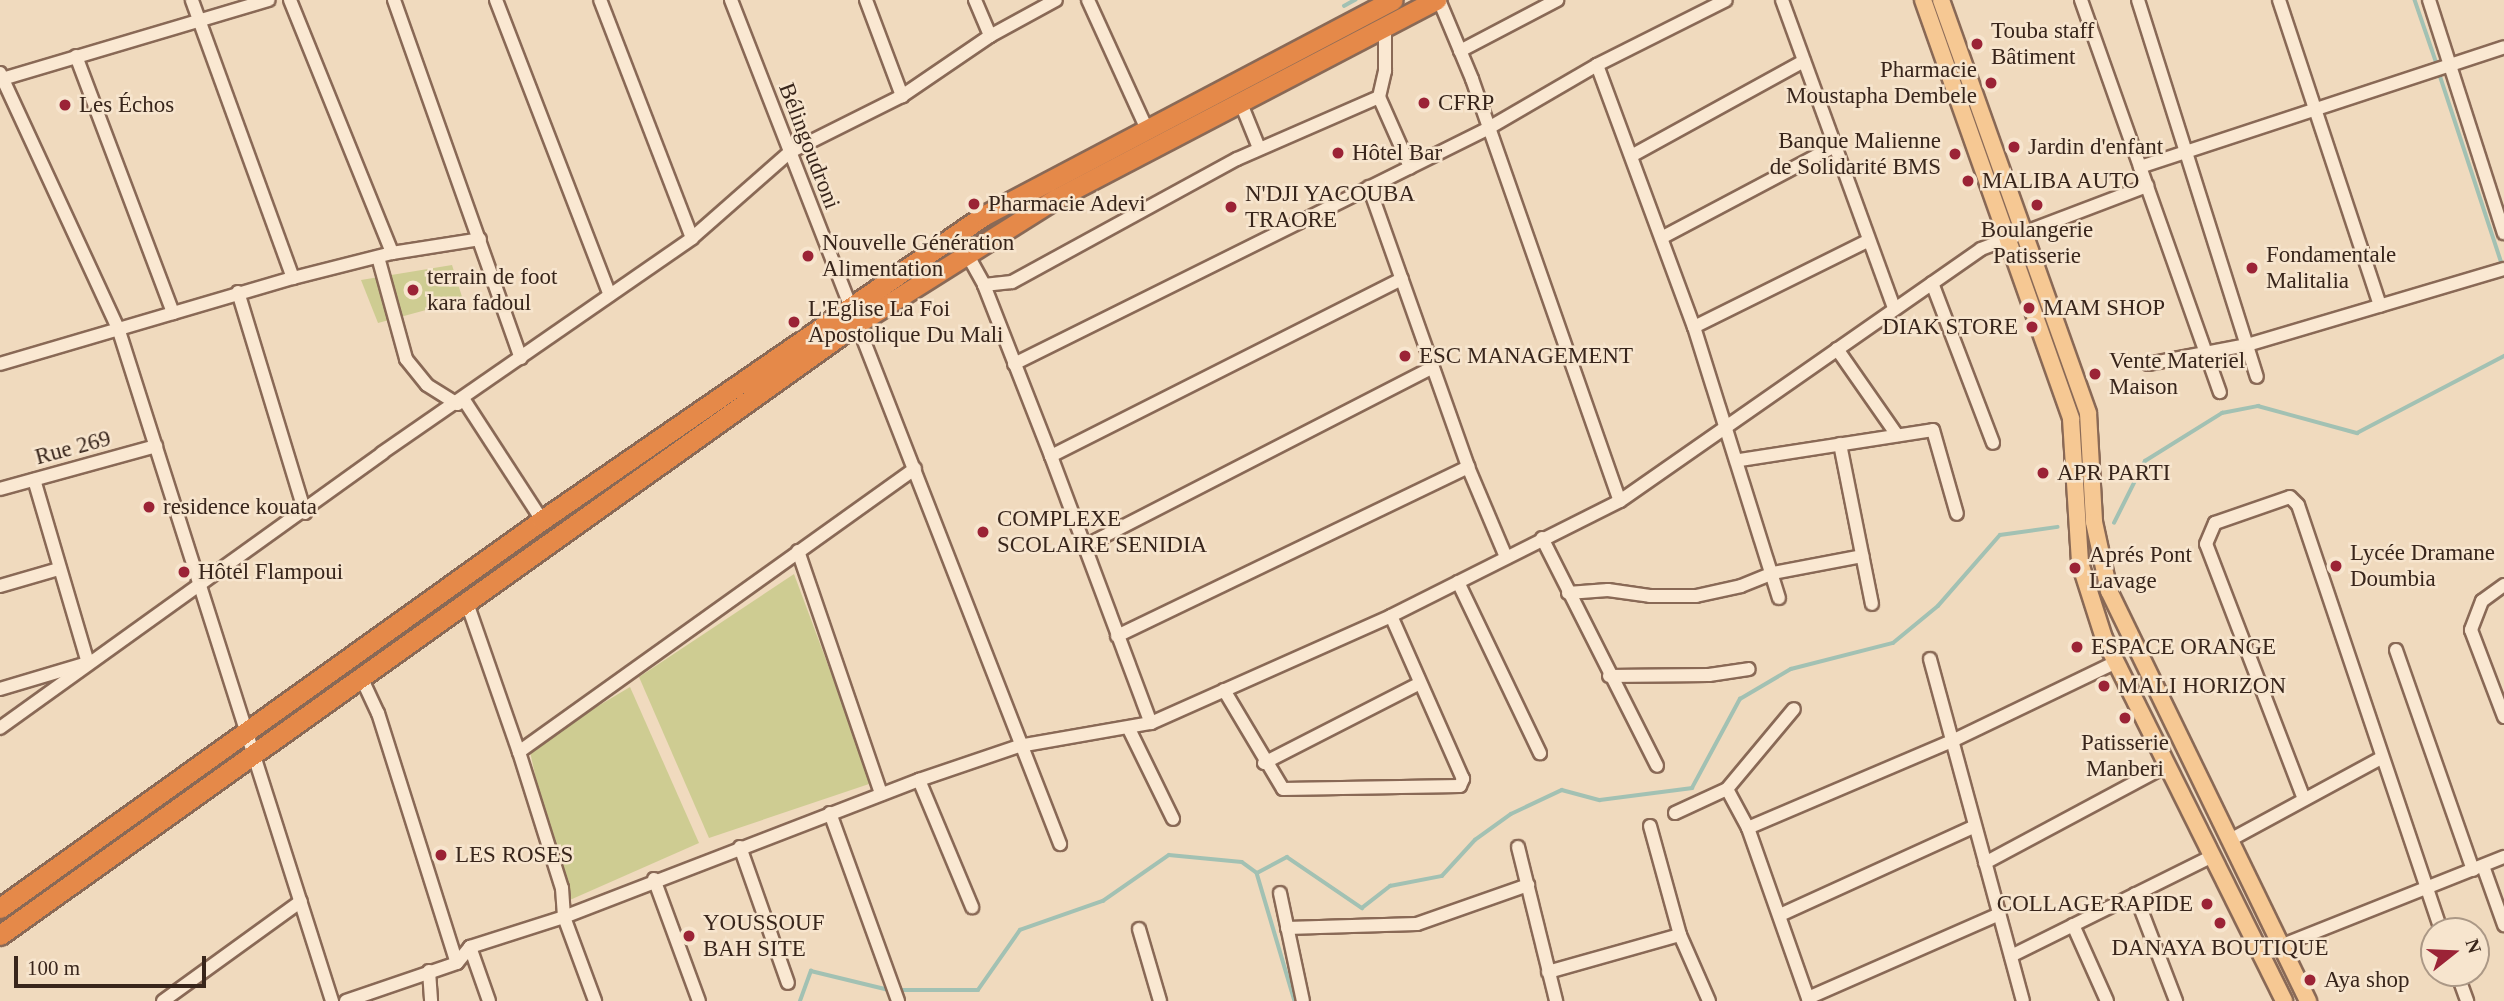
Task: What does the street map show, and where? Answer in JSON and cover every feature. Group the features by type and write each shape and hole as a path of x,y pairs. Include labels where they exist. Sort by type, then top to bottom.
{"highway":[{"path":"0,908 542,520 847,306 983,216 1146,127 1392,0"},
{"path":"0,935 855,325 966,252 1240,101 1438,0"}],"main road":[{"path":"1923,0 2088,412 2094,522 2109,591 2308,1001"},
{"path":"1941,0 2071,418 2080,563 2116,662 2168,765 2210,857 2284,1001"}],"street":[{"path":"192,0 197,20 293,278"},
{"path":"269,0 1,76 119,331 332,1001"},
{"path":"289,0 392,253"},
{"path":"394,0 521,358"},
{"path":"496,0 610,295"},
{"path":"600,0 692,238"},
{"name":"Bélingoudroni","path":"731,0 847,306 915,468 1019,746 1060,844"},
{"path":"866,0 902,96"},
{"path":"975,0 990,36"},
{"path":"0,728 88,663 305,513 382,453 461,402 692,238 790,152 902,96 990,36 1056,0"},
{"path":"1088,0 1146,127"},
{"path":"1438,0 1460,51 1620,501"},
{"path":"1460,51 1558,0"},
{"path":"1014,365 1487,129 1597,65 1726,0"},
{"path":"1782,0 1894,308"},
{"path":"2081,0 2220,393"},
{"path":"2138,0 2257,377"},
{"path":"2279,0 2380,306"},
{"path":"2429,0 2504,233"},
{"path":"1385,27 1385,71 1379,97 1410,167"},
{"path":"2140,167 2504,47"},
{"path":"76,56 173,313"},
{"path":"1633,155 1804,61"},
{"path":"1597,65 1663,237 1725,427 1740,460 1779,598"},
{"path":"984,285 1012,282 1062,259 1259,148 1379,97"},
{"path":"1240,101 1259,148"},
{"path":"1663,237 1835,146"},
{"path":"346,1001 374,997 429,971 457,964 470,947 564,917 654,878 919,780 1019,746 1129,729 1151,723 1391,617 1542,538 1620,501 1981,249 2147,186"},
{"path":"1369,187 1468,467 1506,557"},
{"path":"0,364 119,331 239,292 392,253 480,239"},
{"path":"1694,327 1869,240"},
{"path":"966,252 984,285 1151,723"},
{"path":"378,257 406,359 427,385 461,402 542,520"},
{"path":"2148,364 2247,345 2504,269"},
{"path":"1051,456 1402,279"},
{"path":"1932,283 1993,443"},
{"path":"239,292 305,513"},
{"path":"1837,348 1897,435"},
{"path":"1084,546 1432,368"},
{"path":"1740,460 1933,430 1957,514"},
{"path":"1840,444 1872,604"},
{"name":"Rue 269","path":"0,489 156,446"},
{"path":"1117,636 1468,467"},
{"path":"519,752 915,468"},
{"path":"34,480 88,663"},
{"path":"2304,799 2206,544 2215,523 2290,497 2298,505 2436,917"},
{"path":"1542,538 1609,676 1657,766"},
{"path":"798,551 881,794"},
{"path":"1568,593 1608,590 1650,596 1696,596 1741,586 1773,573 1862,556"},
{"path":"0,586 59,569"},
{"path":"1458,582 1540,753"},
{"path":"2504,585 2482,601 2471,630 2504,717"},
{"path":"467,603 519,752 562,888 564,917 595,1001"},
{"path":"1224,690 1264,762 1283,789 1460,786 1463,779 1391,617"},
{"path":"2396,650 2478,868 2504,925"},
{"path":"1930,659 2023,1001"},
{"path":"1748,828 1952,741 2116,662"},
{"path":"0,689 88,663"},
{"path":"1609,676 1709,675 1749,669"},
{"path":"361,677 378,713 457,964"},
{"path":"1264,762 1420,683"},
{"path":"1675,813 1727,789 1794,709"},
{"path":"1129,729 1173,819"},
{"path":"2230,840 2381,758"},
{"path":"1985,863 2168,765"},
{"path":"919,780 972,907"},
{"path":"1727,789 1748,828 1809,999 1999,914"},
{"path":"830,813 898,1001"},
{"path":"1650,826 1680,935 1709,1001"},
{"path":"1780,915 1975,826"},
{"path":"740,847 788,983"},
{"path":"1518,847 1556,1001"},
{"path":"2011,956 2210,857"},
{"path":"2260,954 2504,857"},
{"path":"654,878 699,1001"},
{"path":"1287,928 1417,924 1528,885"},
{"path":"1280,893 1303,1001"},
{"path":"2135,894 2176,1001"},
{"path":"163,1001 301,901"},
{"path":"2073,925 2107,1001"},
{"path":"1139,929 1160,1001"},
{"path":"1548,972 1680,935"},
{"path":"470,947 489,1001"},
{"path":"429,971 431,1001"}],"shaded area":[{"name":"terrain de foot kara fadoul","path":"452,265 463,300 378,323 361,280"},
{"path":"794,574 872,783 709,838 639,677"},
{"path":"630,687 699,843 563,903 529,747"}],"waterway":[{"path":"1344,6 1355,0"},
{"path":"2415,0 2437,64"},
{"path":"2439,72 2503,267"},
{"path":"2114,523 2145,461 2222,413 2258,406 2357,433 2504,356"},
{"path":"897,990 978,990 1020,930 1103,901 1169,855 1242,862 1257,873 1287,857 1362,908 1390,886 1442,876 1475,840 1511,814 1562,790 1600,800 1692,788 1740,699 1791,669 1893,643 1938,606 2000,535 2057,527"},
{"path":"1257,873 1295,1001"},
{"path":"800,1001 811,971 889,990"}],"place":[{"name":"Touba staff Bâtiment","path":"1977,44"},
{"name":"Pharmacie Moustapha Dembele","path":"1991,83"},
{"name":"CFRP","path":"1424,103"},
{"name":"Les Échos","path":"65,105"},
{"name":"Jardin d'enfant","path":"2014,147"},
{"name":"Hôtel Bar","path":"1338,153"},
{"name":"Banque Malienne de Solidarité BMS","path":"1955,154"},
{"name":"MALIBA AUTO","path":"1968,181"},
{"name":"Pharmacie Adevi","path":"974,204"},
{"name":"Boulangerie Patisserie","path":"2037,205"},
{"name":"N'DJI YACOUBA TRAORE","path":"1231,207"},
{"name":"Nouvelle Génération Alimentation","path":"808,256"},
{"name":"Fondamentale Malitalia","path":"2252,268"},
{"name":"terrain de foot kara fadoul","path":"413,290"},
{"name":"MAM SHOP","path":"2029,308"},
{"name":"L'Eglise La Foi Apostolique Du Mali","path":"794,322"},
{"name":"DIAK STORE","path":"2032,327"},
{"name":"ESC MANAGEMENT","path":"1405,356"},
{"name":"Vente Materiel Maison","path":"2095,374"},
{"name":"APR PARTI","path":"2043,473"},
{"name":"residence kouata","path":"149,507"},
{"name":"COMPLEXE SCOLAIRE SENIDIA","path":"983,532"},
{"name":"Lycée Dramane Doumbia","path":"2336,566"},
{"name":"Aprés Pont Lavage","path":"2075,568"},
{"name":"Hôtel Flampoui","path":"184,572"},
{"name":"ESPACE ORANGE","path":"2077,647"},
{"name":"MALI HORIZON","path":"2104,686"},
{"name":"Patisserie Manberi","path":"2125,718"},
{"name":"LES ROSES","path":"441,855"},
{"name":"COLLAGE RAPIDE","path":"2207,904"},
{"name":"DANAYA BOUTIQUE","path":"2220,923"},
{"name":"YOUSSOUF BAH SITE","path":"689,936"},
{"name":"Aya shop","path":"2310,980"}]}
